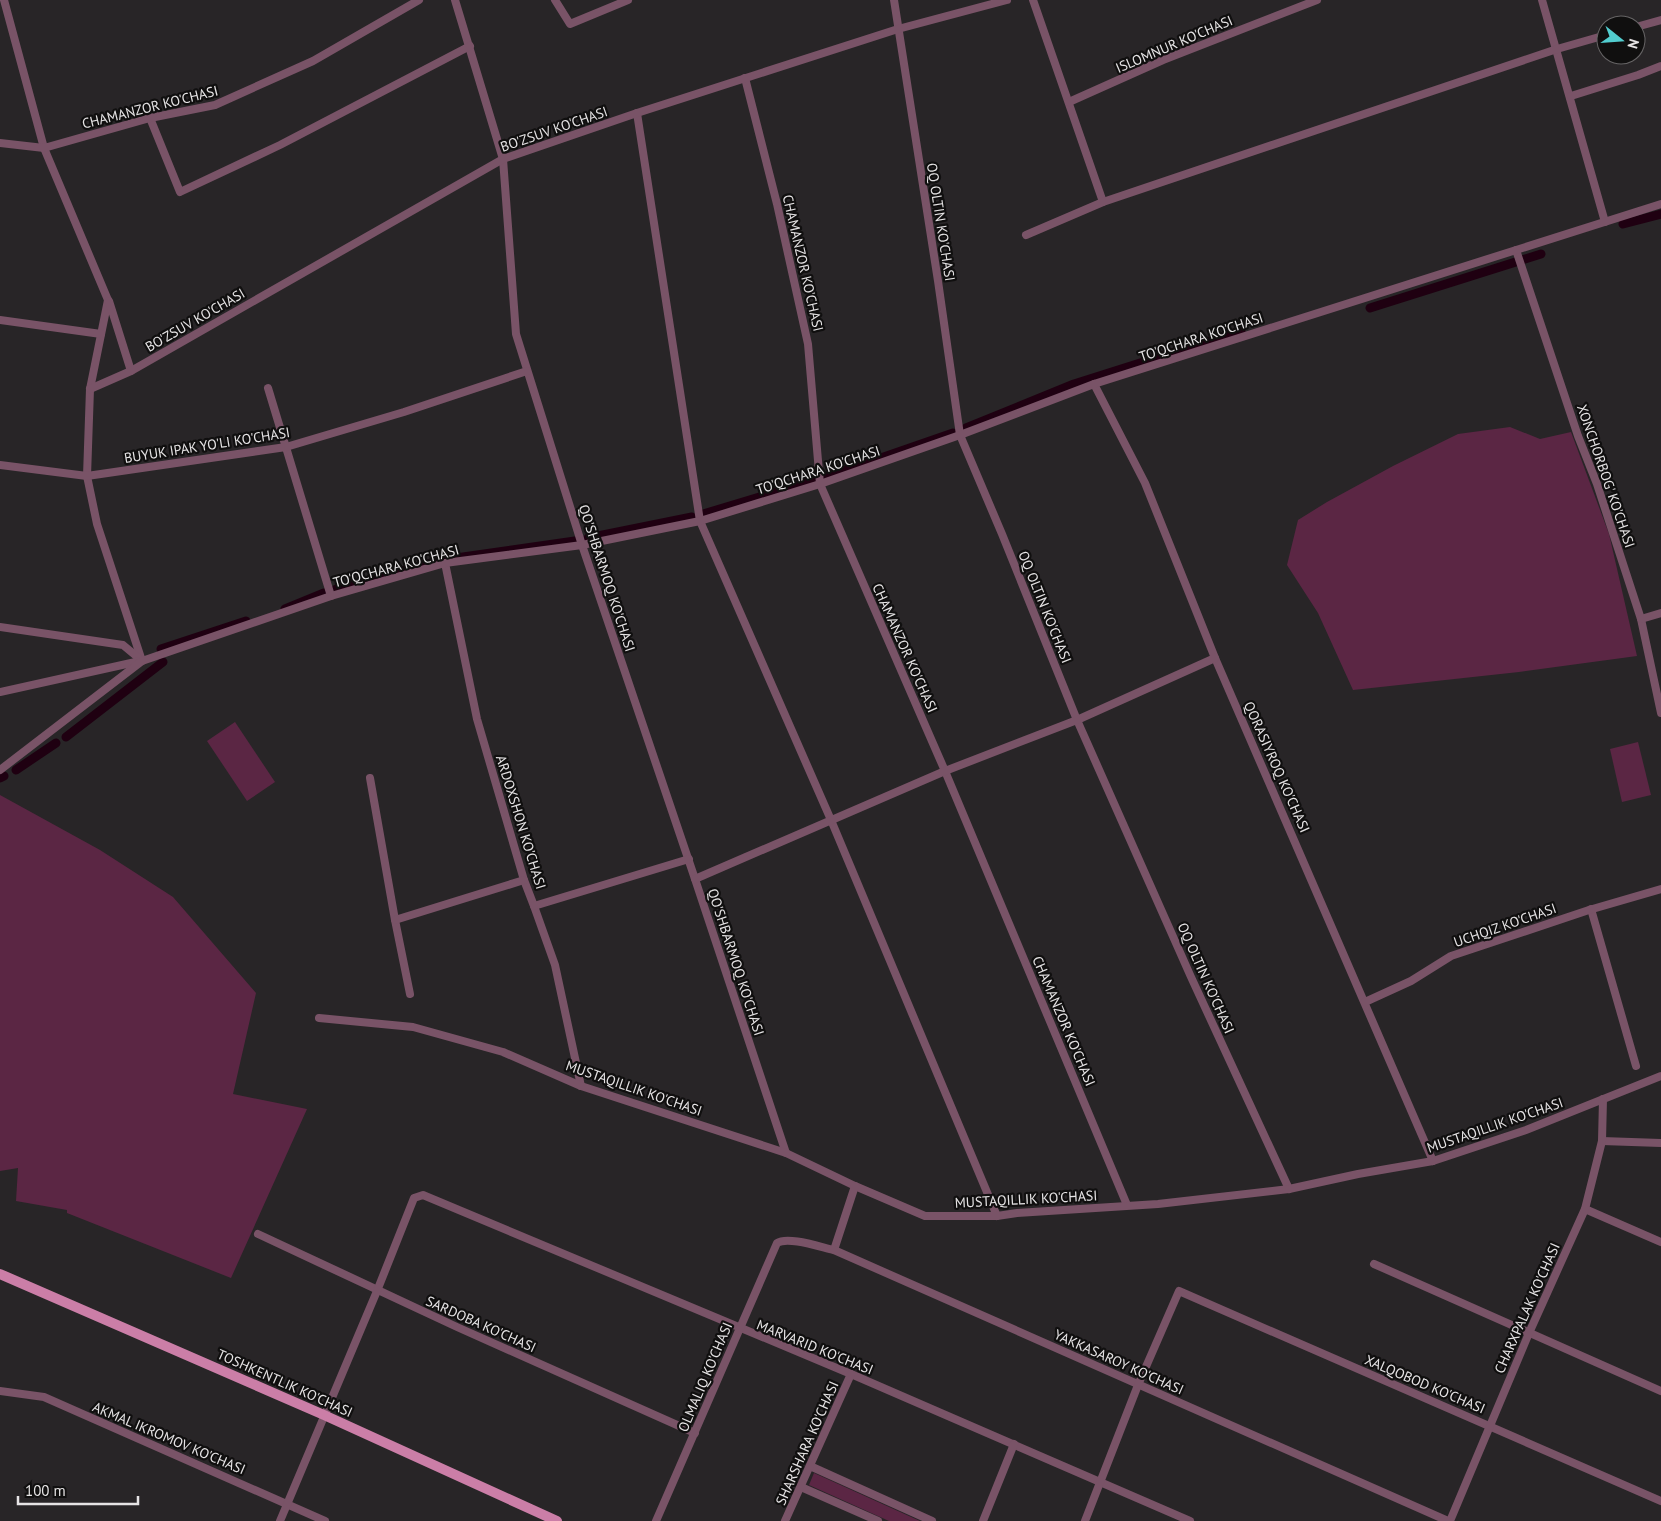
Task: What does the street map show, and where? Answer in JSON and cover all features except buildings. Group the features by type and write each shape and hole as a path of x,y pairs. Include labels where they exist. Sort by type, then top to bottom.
{"main road":[{"name":"TOSHKENTLIK KO'CHASI","path":"0,1274 324,1415 557,1521"}],"street":[{"path":"4,0 44,148 108,300 131,371"},
{"name":"CHAMANZOR KO'CHASI","path":"44,148 150,118 215,106 313,61 419,0"},
{"name":"QO'SHBARMOQ KO'CHASI","path":"455,0 503,159 516,334 582,545 689,859 786,1154"},
{"path":"555,0 570,24 628,0"},
{"name":"OQ OLTIN KO'CHASI","path":"894,0 960,435 1077,720 1289,1189"},
{"name":"BO'ZSUV KO'CHASI","path":"90,389 131,371 503,159 637,113 898,29 1007,0"},
{"path":"1032,0 1103,202"},
{"name":"ISLOMNUR KO'CHASI","path":"1069,102 1163,60 1317,0"},
{"path":"1542,0 1605,222"},
{"path":"1646,24 1661,20"},
{"path":"1026,234 1103,202 1557,49 1596,38"},
{"path":"150,118 180,192 280,144 470,46"},
{"path":"1570,96 1661,66"},
{"name":"CHAMANZOR KO'CHASI","path":"745,78 777,204 808,344 820,484 945,771 1127,1205"},
{"path":"637,113 700,520 831,820 998,1216"},
{"path":"0,143 44,148"},
{"name":"TO'QCHARA KO'CHASI","path":"0,770 142,661 331,596 445,563 582,545 700,520 820,484 960,435 1094,384 1661,204"},
{"name":"XONCHORBOG' KO'CHASI","path":"1516,250 1642,619 1661,712"},
{"path":"108,300 90,389 87,476 97,524 142,661"},
{"path":"0,320 101,334"},
{"name":"BUYUK IPAK YO'LI KO'CHASI","path":"0,465 87,476 286,447 404,412 527,371"},
{"name":"QORASIYROQ KO'CHASI","path":"1094,384 1145,483 1215,658 1433,1161"},
{"path":"268,388 331,596"},
{"name":"ARDOXSHON KO'CHASI","path":"445,563 477,719 524,880 555,965 581,1086"},
{"path":"1642,619 1661,613"},
{"path":"0,627 122,645 142,661"},
{"path":"695,879 945,771 1077,720 1215,658"},
{"path":"0,692 142,661"},
{"path":"370,778 410,994"},
{"path":"534,906 689,859"},
{"path":"395,920 524,880"},
{"name":"UCHQIZ KO'CHASI","path":"1365,1002 1411,981 1451,956 1591,909 1661,889"},
{"path":"1591,909 1636,1066"},
{"name":"MUSTAQILLIK KO'CHASI","path":"319,1018 413,1027 503,1052 581,1086 786,1154 925,1216 998,1216 1017,1212 1158,1204 1289,1189 1358,1174 1433,1161 1526,1130 1661,1076"},
{"name":"CHARXPALAK KO'CHASI","path":"1449,1521 1529,1333 1585,1209 1602,1141 1603,1100"},
{"path":"1602,1141 1661,1143"},
{"path":"834,1250 855,1186"},
{"name":"MARVARID KO'CHASI","path":"378,1291 414,1198 423,1195 739,1329 851,1374 1190,1521"},
{"path":"1585,1209 1661,1242"},
{"name":"SARDOBA KO'CHASI","path":"258,1234 378,1291 695,1433"},
{"name":"YAKKASAROY KO'CHASI","path":"777,1243 790,1241 834,1250 1449,1521"},
{"name":"OLMALIQ KO'CHASI","path":"656,1521 777,1243"},
{"path":"1374,1264 1661,1391"},
{"path":"280,1521 378,1291"},
{"name":"XALQOBOD KO'CHASI","path":"1138,1385 1179,1291 1661,1501"},
{"name":"SHARSHARA KO'CHASI","path":"785,1521 851,1374"},
{"path":"1085,1521 1138,1385"},
{"name":"AKMAL IKROMOV KO'CHASI","path":"0,1391 44,1397 325,1521"},
{"path":"983,1521 1014,1444"},
{"path":"810,1466 932,1521"},
{"path":"800,1487 878,1521"}],"shaded area":[{"path":"1510,427 1540,439 1571,432 1609,534 1637,656 1519,672 1353,690 1318,613 1287,565 1298,520 1393,466 1458,434"},
{"path":"235,722 275,782 247,801 207,741"},
{"path":"1638,742 1651,795 1622,802 1610,749"},
{"path":"0,795 100,850 173,897 256,993 233,1094 307,1109 231,1278 67,1213 67,1210 16,1201 18,1168 0,1171"},
{"path":"814,1473 920,1521 889,1521 809,1485"}],"waterway":[{"path":"1623,224 1661,214"},
{"path":"1370,308 1541,254"},
{"path":"966,428 1074,384 1241,331"},
{"path":"826,477 953,433"},
{"path":"700,515 813,481"},
{"path":"588,538 692,517"},
{"path":"336,589 442,560 575,541"},
{"path":"285,609 324,593"},
{"path":"161,649 246,621"},
{"path":"66,737 163,662"},
{"path":"16,770 56,743"},
{"path":"0,778 4,776"}]}
